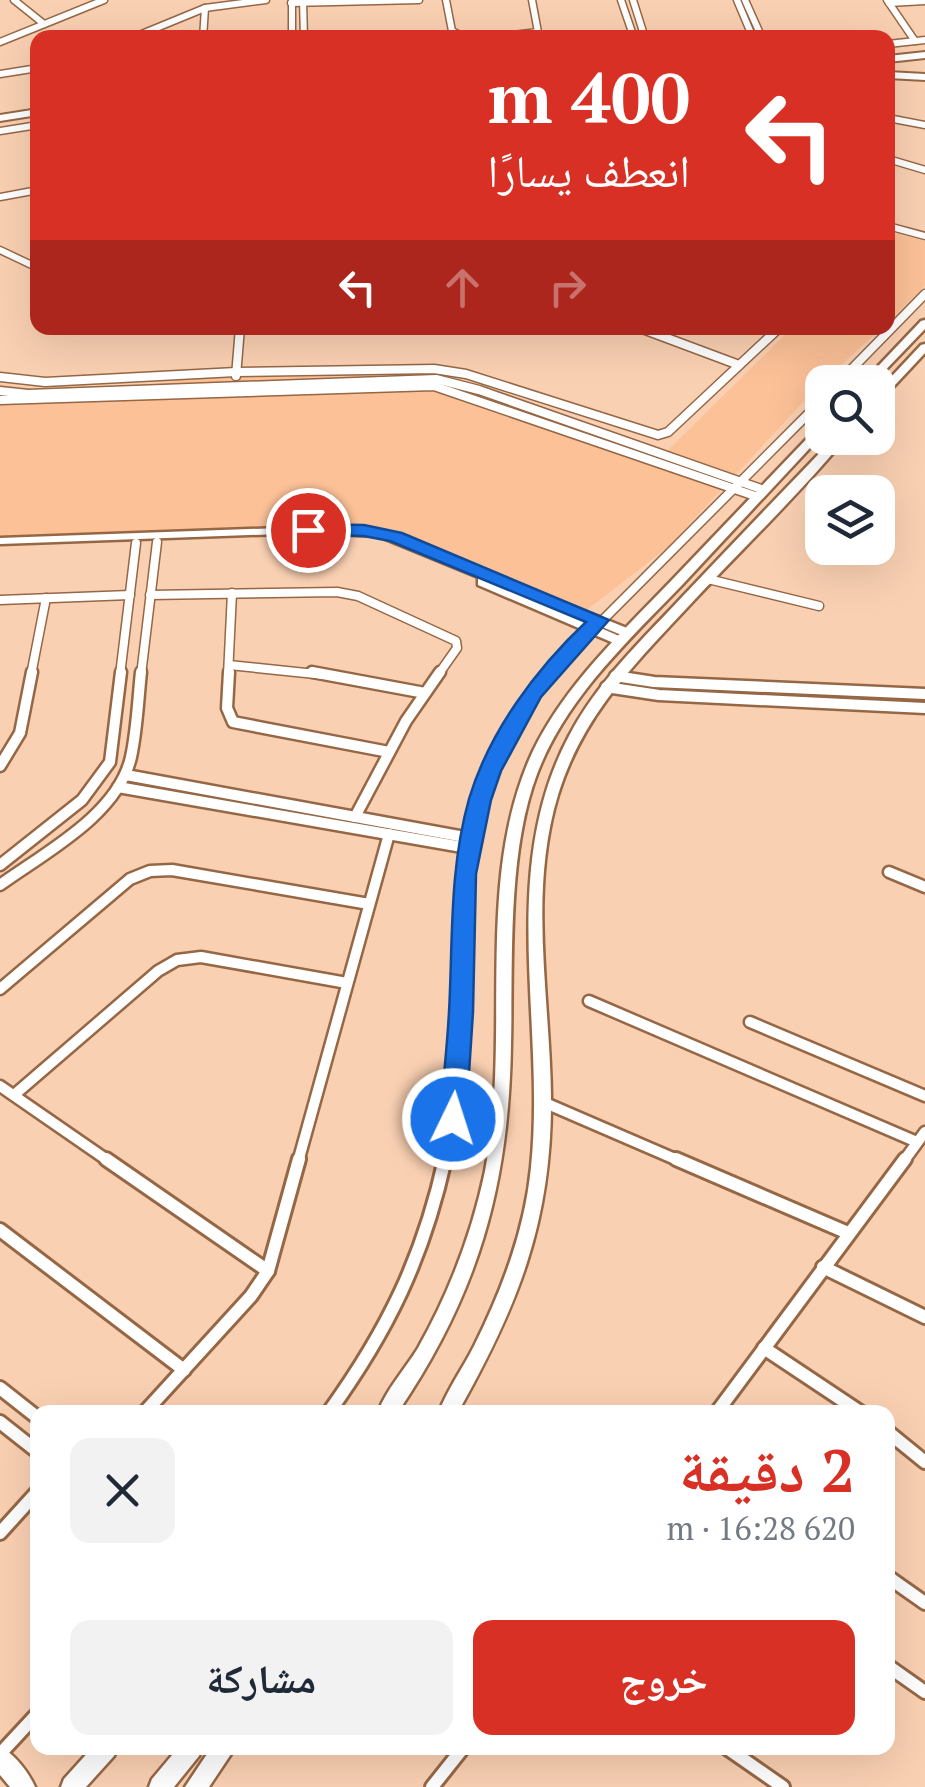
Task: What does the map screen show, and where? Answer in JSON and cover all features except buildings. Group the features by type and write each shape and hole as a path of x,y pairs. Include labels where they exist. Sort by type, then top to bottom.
{"highway":[{"path":"895,58 925,55"},
{"path":"895,75 925,77"},
{"path":"0,108 30,103"},
{"path":"0,118 30,113"}],"main road":[{"path":"884,365 925,323"},
{"path":"895,380 925,347"},
{"path":"391,1405 448,1308 483,1215 499,1124 509,877 521,802 546,737 569,702 624,637 805,448"},
{"path":"452,1405 496,1320 517,1268 540,1170 544,1102 533,913 539,838 558,770 590,709 610,682 823,455"},
{"path":"72,1787 100,1755"},
{"path":"160,1787 185,1755"},
{"path":"196,1787 219,1755"},
{"path":"0,1756 24,1787"}],"street":[{"path":"14,0 44,24"},
{"path":"0,42 104,0"},
{"path":"151,30 205,8 266,0"},
{"path":"292,30 292,2 419,0"},
{"path":"446,0 452,30"},
{"path":"532,0 538,30"},
{"path":"621,0 631,30"},
{"path":"633,0 642,30"},
{"path":"737,0 750,30"},
{"path":"745,0 758,30"},
{"path":"888,2 925,1"},
{"path":"303,2 304,30"},
{"path":"888,2 916,42"},
{"path":"204,30 205,8"},
{"path":"895,44 925,40"},
{"path":"0,74 30,69"},
{"path":"895,119 925,125"},
{"path":"0,130 30,124"},
{"path":"895,161 925,170"},
{"path":"0,195 30,189"},
{"path":"895,228 925,236"},
{"path":"0,250 30,264"},
{"path":"895,325 925,294"},
{"path":"240,335 241,386"},
{"path":"659,335 740,365"},
{"path":"0,377 45,382 242,372 445,370 658,436 672,430 772,335"},
{"path":"856,365 885,335"},
{"path":"0,391 28,394 421,379 451,382 761,494"},
{"path":"0,400 434,386 739,486"},
{"path":"333,1405 364,1362 399,1300 437,1205 453,1119 469,843 490,771 518,717 553,668 805,418"},
{"path":"0,544 136,543 220,537"},
{"path":"0,544 220,537 378,540 624,637"},
{"path":"0,886 90,815 126,775 157,542"},
{"path":"0,865 82,800 110,762 136,543"},
{"path":"708,579 819,606"},
{"path":"150,595 322,591 358,596 452,637 457,648 389,752 355,817"},
{"path":"232,593 227,713 239,725 389,752"},
{"path":"0,600 130,595"},
{"path":"0,766 20,733 46,598"},
{"path":"229,665 319,673 426,693"},
{"path":"610,682 925,694"},
{"path":"610,682 658,696 925,708"},
{"path":"126,775 355,817 469,843"},
{"path":"118,787 389,834 469,843"},
{"path":"152,1405 268,1272 389,834"},
{"path":"0,988 121,886 150,872 172,870 368,904"},
{"path":"889,872 925,887"},
{"path":"14,1096 158,971 177,960 200,957 347,983"},
{"path":"590,1001 921,1138 722,1405"},
{"path":"750,1022 925,1096"},
{"path":"0,1086 268,1272"},
{"path":"544,1102 848,1233"},
{"path":"0,1230 184,1370"},
{"path":"824,1267 925,1317"},
{"path":"764,1348 850,1405"},
{"path":"0,1388 30,1412"},
{"path":"0,1422 30,1446"},
{"path":"895,1438 925,1462"},
{"path":"0,1533 30,1499"},
{"path":"895,1581 925,1603"},
{"path":"895,1671 925,1692"},
{"path":"0,1756 30,1722"},
{"path":"432,1787 457,1755"},
{"path":"737,1755 782,1787"}],"shaded area":[{"path":"895,234 925,241 925,286 895,315"},
{"path":"785,335 874,335 841,365 805,365 805,400 668,547 578,617 378,536 0,543 0,384 34,389 156,384 194,378 434,375 469,383 668,450"}],"route":[{"path":"308,530 364,530 395,536 599,620 567,651 533,694 490,771 480,800 464,874 461,1012 453,1119"}]}
